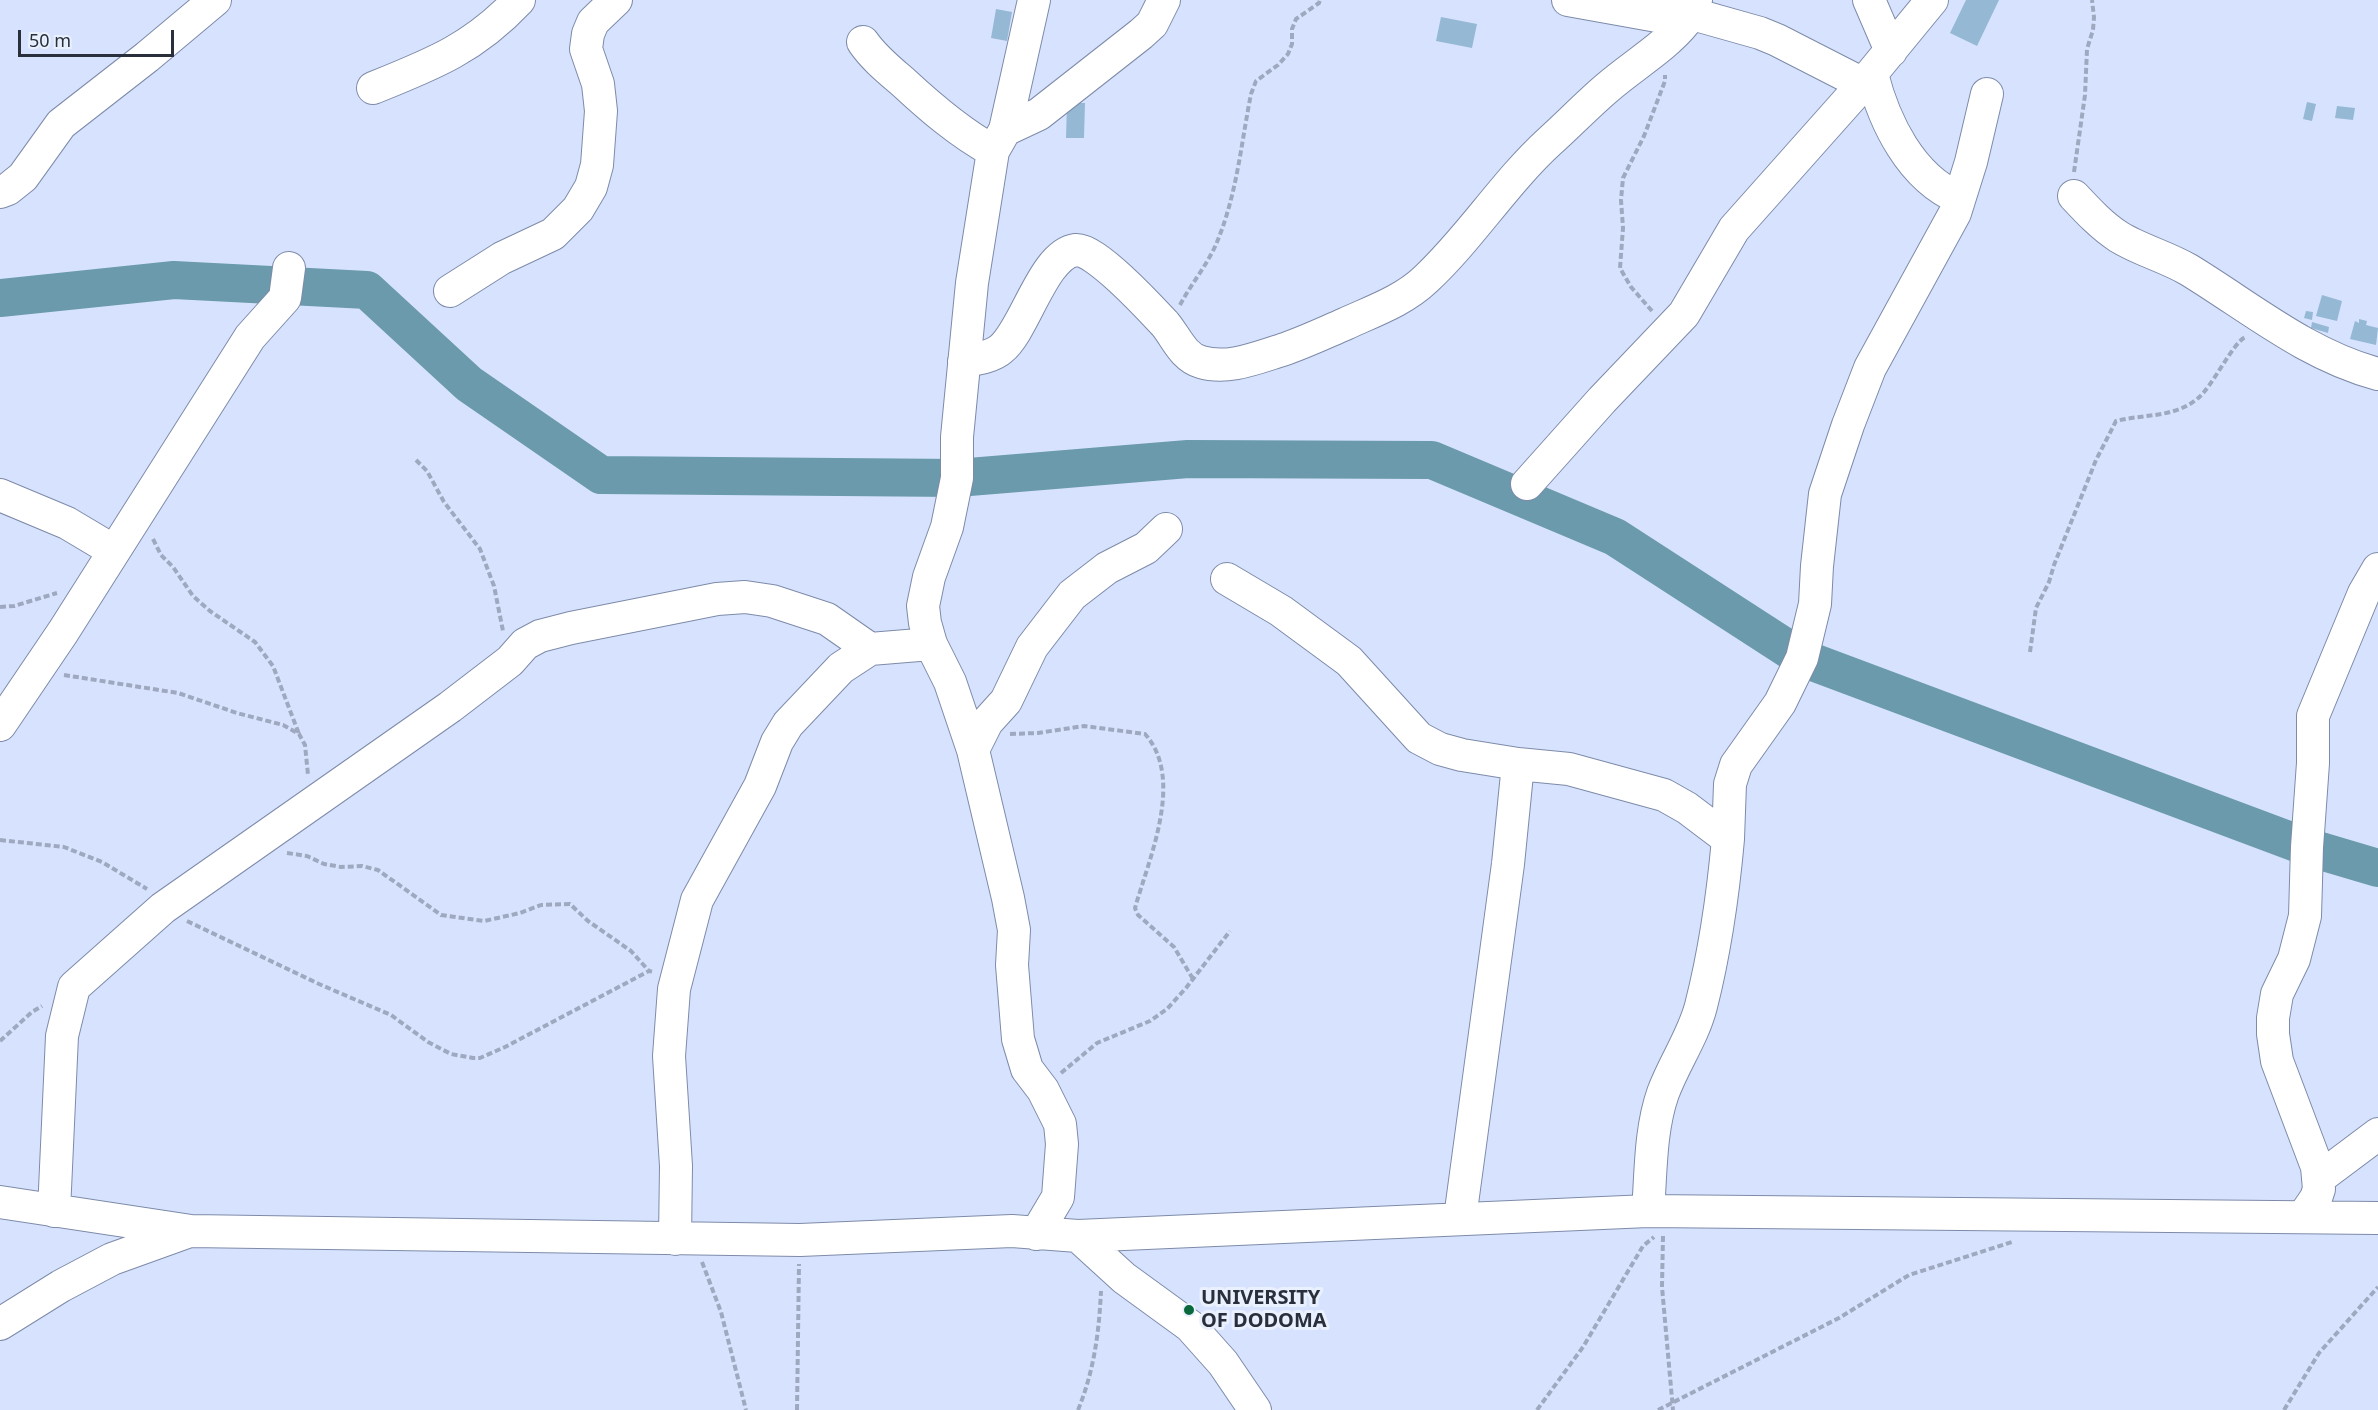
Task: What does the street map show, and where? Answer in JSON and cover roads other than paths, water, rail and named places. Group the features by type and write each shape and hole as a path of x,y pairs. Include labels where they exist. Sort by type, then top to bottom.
{"street":[{"path":"0,192 8,189 23,177 61,124 215,0"},
{"path":"374,88 430,66 463,47 488,30 519,0"},
{"path":"450,291 502,258 553,234 578,209 591,188 597,165 601,111 598,84 586,49 588,34 593,22 616,0"},
{"path":"1034,0 999,140 972,283 957,437 957,478 947,527 929,577 923,606 931,644 978,740 1014,930 1012,965 1018,1039 1027,1068 1043,1090 1060,1124 1062,1144 1058,1197 1036,1234"},
{"path":"863,42 879,61 973,140 999,140 1039,114 1141,34 1152,24 1164,0"},
{"path":"1568,0 1681,15 1760,33 1875,70"},
{"path":"1869,0 1875,70 1887,121 1916,166 1945,192 1959,198"},
{"path":"1527,484 1684,314 1734,229 1875,70 1932,0"},
{"path":"964,361 991,355 1001,350 1012,336 1053,266 1067,254 1076,250 1088,252 1104,264 1166,326 1182,349 1197,361 1216,366 1252,360 1296,346 1391,304 1424,281 1449,256 1544,147 1608,86 1641,63 1681,15"},
{"path":"1648,1211 1656,1116 1663,1092 1701,1007 1723,902 1730,783 1736,765 1780,703 1802,658 1815,604 1825,495 1870,368 1942,239 1959,198 1987,94"},
{"path":"2074,196 2097,221 2120,238 2188,269 2302,344 2364,371 2378,374"},
{"path":"0,725 250,337 280,305 288,280"},
{"path":"0,495 67,523 114,551"},
{"path":"978,740 987,722 1006,701 1032,647 1072,595 1107,568 1146,548 1166,529"},
{"path":"2303,1217 2316,1198 2319,1179 2317,1167 2277,1061 2273,1018 2277,994 2294,959 2306,916 2313,716 2364,593 2378,569"},
{"path":"1227,579 1281,611 1349,661 1419,738 1451,752 1518,764 1569,769 1664,795 1728,839"},
{"path":"54,1211 62,1036 74,987 168,905 450,707 510,661 525,644 540,636 717,599 745,597 772,601 827,619 870,649"},
{"path":"684,1239 676,1166 669,1056 674,989 664,972 697,900 760,786 777,742 788,724 841,668 870,649 931,644"},
{"path":"1460,1218 1508,864 1518,764"},
{"path":"2319,1179 2378,1134"},
{"path":"0,1202 191,1231 800,1240 1012,1231 1078,1236 1648,1211 2378,1218"},
{"path":"0,1324 61,1286 112,1259 191,1231"},
{"path":"1078,1236 1124,1278 1190,1326 1222,1363 1255,1410"}],"waterway":[{"path":"0,298 174,280 367,290 469,384 601,475 957,478 1188,459 1432,460 1615,537 1802,658 2307,847 2378,868"}],"place":[{"name":"UNIVERSITY OF DODOMA","path":"1189,1310"}]}
